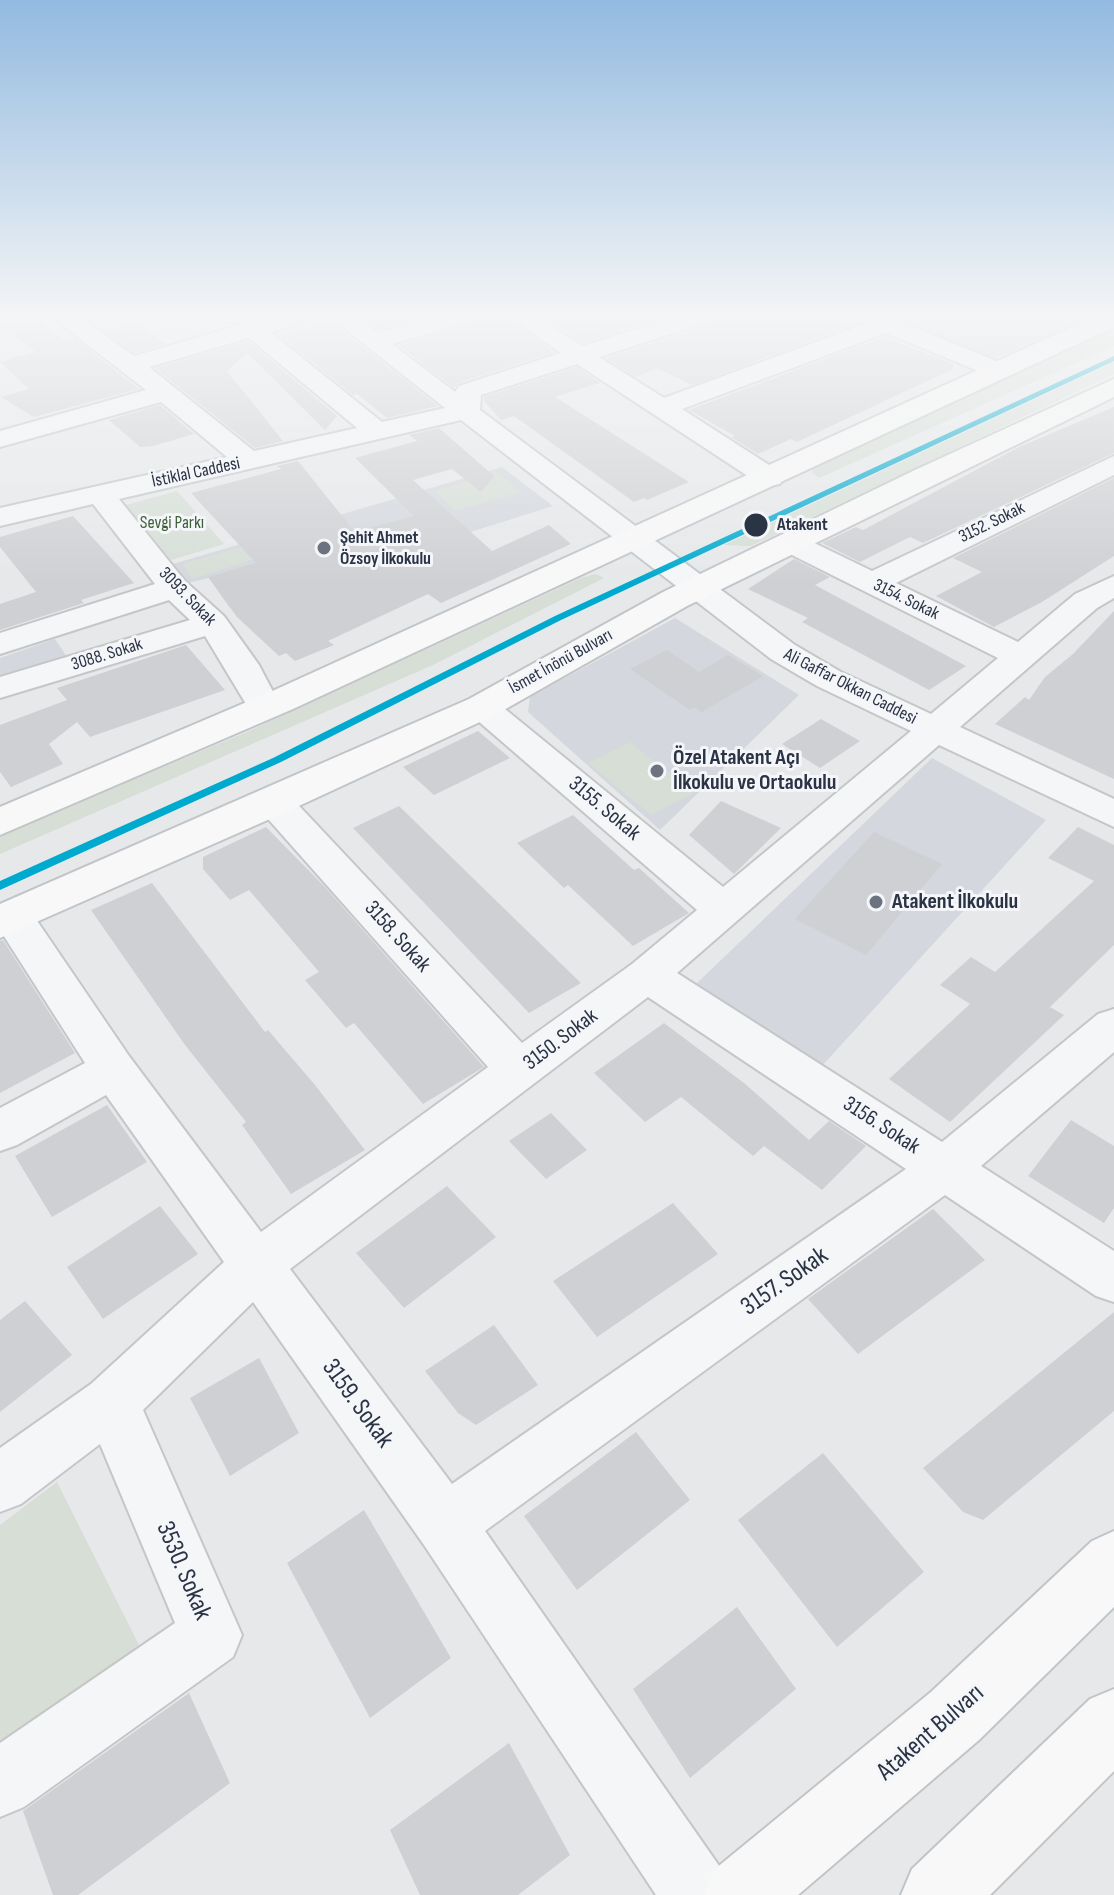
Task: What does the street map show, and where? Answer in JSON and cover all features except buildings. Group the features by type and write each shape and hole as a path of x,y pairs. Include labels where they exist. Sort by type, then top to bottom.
{"main road":[{"path":"0,822 264,707 770,478 917,406"},
{"name":"İsmet İnönü Bulvarı","path":"6,919 482,707 699,588 1078,406"},
{"name":"Atakent Bulvarı","path":"741,1895 955,1716 1114,1563"},
{"path":"938,1895 1114,1723"}],"street":[{"path":"0,439 117,406"},
{"path":"182,406 250,462"},
{"path":"347,406 379,433"},
{"name":"Ali Gaffar Okkan Caddesi","path":"461,406 699,588 740,623 783,652 829,679 1114,814"},
{"path":"467,406 467,411"},
{"path":"655,406 770,478"},
{"path":"659,409 665,406"},
{"name":"İstiklal Caddesi","path":"4,510 100,494 250,462 467,411"},
{"name":"3152. Sokak","path":"871,583 1114,464"},
{"name":"3093. Sokak","path":"100,494 174,588 213,623 242,665 264,707"},
{"name":"3154. Sokak","path":"791,543 1022,657"},
{"name":"3150. Sokak","path":"0,1483 111,1403 256,1265 647,975 1086,601 1114,585"},
{"name":"3088. Sokak","path":"0,644 174,588"},
{"name":"3088. Sokak","path":"0,688 213,623"},
{"name":"3155. Sokak","path":"482,707 725,911"},
{"name":"3158. Sokak","path":"274,802 520,1072"},
{"name":"3159. Sokak","path":"6,919 445,1524 697,1895"},
{"name":"3156. Sokak","path":"647,975 1114,1279"},
{"name":"3157. Sokak","path":"445,1524 945,1168 1114,1026"},
{"path":"0,1131 113,1069"},
{"name":"3530. Sokak","path":"0,1783 211,1635 111,1403"}],"shaded area":[{"name":"Şehit Ahmet Özsoy İlkokulu","path":"502,467 553,506 230,608 209,578 187,583 173,564"},
{"name":"Özel Atakent Açı İlkokulu ve Ortaokulu","path":"675,618 799,695 660,830 528,712 530,697"},
{"path":"55,639 67,657 0,679 0,658"},
{"name":"Atakent İlkokulu","path":"932,758 1046,820 821,1067 696,984"}],"green space":[{"path":"938,406 979,406 819,478 812,473 813,463"},
{"path":"1019,406 1046,406 751,546 724,545"},
{"path":"497,472 522,492 455,511 435,491"},
{"name":"Sevgi Parkı","path":"177,491 224,544 171,560 126,505"},
{"path":"264,540 274,553 192,579 182,564"},
{"path":"596,574 604,578 433,665 0,854 0,835 247,732 581,578"},
{"path":"630,742 694,793 651,815 588,763"},
{"path":"57,1482 146,1659 0,1758 0,1525"}],"transit line":[{"path":"0,886 277,760 558,618 1010,406"}],"place":[{"name":"Atakent","path":"756,525"},
{"name":"Şehit Ahmet Özsoy İlkokulu","path":"324,548"},
{"name":"Özel Atakent Açı İlkokulu ve Ortaokulu","path":"657,771"},
{"name":"Atakent İlkokulu","path":"876,902"}]}
